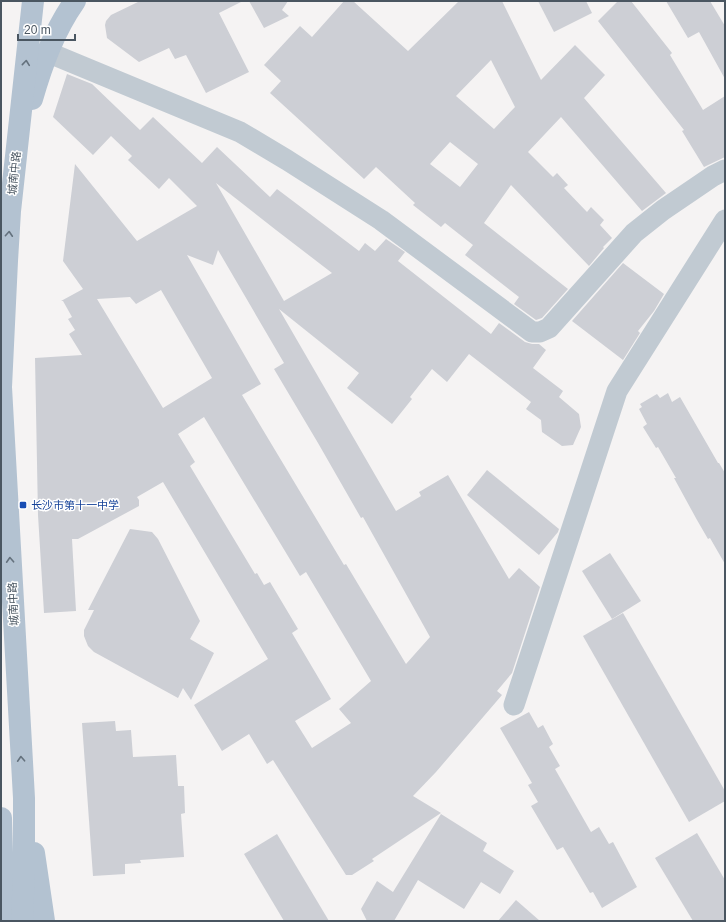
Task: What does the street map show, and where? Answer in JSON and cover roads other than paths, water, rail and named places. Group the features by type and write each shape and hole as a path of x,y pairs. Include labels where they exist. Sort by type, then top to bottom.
{"main road":[{"name":"城南中路","path":"22,921 24,873 24,798 2,387 6,261 33,1"},
{"path":"15,164 37,82 47,52 65,16 75,1"},
{"path":"24,798 39,881 44,921"},
{"path":"1,818 4,921"}],"street":[{"path":"47,52 240,132 381,220 532,332 540,332 549,328 634,233 663,210 713,176 725,170"},
{"path":"514,705 617,391 725,220"}],"place":[{"name":"长沙市第十一中学","path":"23,505"}]}
